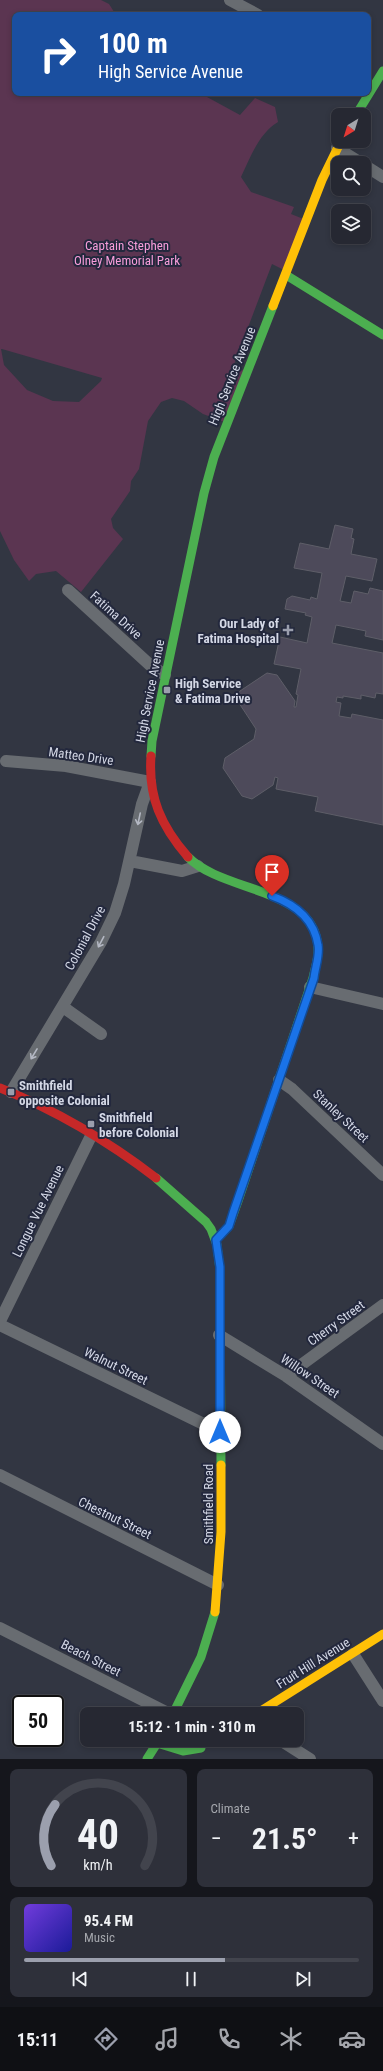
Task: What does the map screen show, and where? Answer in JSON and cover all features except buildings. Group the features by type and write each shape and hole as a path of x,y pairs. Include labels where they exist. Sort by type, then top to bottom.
{"main road":[{"path":"371,85 376,75"},
{"path":"360,108 366,96"},
{"name":"High Service Avenue","path":"216,1240 229,1226 310,987 318,945 309,921 288,902 221,879 198,866 172,836 158,808 150,782 152,741 204,493 214,457 322,180 337,148"},
{"path":"286,275 383,335"},
{"name":"Smithfield Road","path":"6,1090 91,1136 146,1169 167,1185 202,1218 210,1227 216,1240 220,1267 219,1335 221,1532 218,1585 215,1613 210,1632 201,1657 176,1707"},
{"name":"Fruit Hill Avenue","path":"267,1707 383,1634"},
{"path":"148,1759 155,1747"},
{"path":"173,1747 183,1751 200,1747"},
{"path":"187,1759 203,1747"}],"street":[{"path":"230,0 252,12"},
{"path":"343,148 352,156"},
{"path":"371,169 383,177"},
{"name":"Fatima Drive","path":"68,590 150,664 165,675"},
{"name":"Matteo Drive","path":"6,761 66,766 150,782"},
{"name":"Colonial Drive","path":"6,1090 63,1007 101,942 115,913 130,861 142,804 150,782"},
{"path":"130,861 182,871 198,866"},
{"path":"310,987 383,1004"},
{"path":"63,1007 101,1034"},
{"name":"Stanley Street","path":"279,1080 292,1089 383,1175"},
{"name":"Longue Vue Avenue","path":"0,1321 91,1136"},
{"name":"Cherry Street","path":"286,1376 383,1305"},
{"name":"Walnut Street","path":"0,1325 220,1432"},
{"name":"Willow Street","path":"219,1335 286,1376 383,1444"},
{"name":"Chestnut Street","path":"0,1475 218,1585"},
{"name":"Beach Street","path":"0,1628 156,1707"},
{"path":"352,1654 383,1701"},
{"path":"291,1747 310,1759"}],"green space":[{"name":"Captain Stephen Olney Memorial Park","path":"0,0 101,0 109,4 114,12 12,12 12,96 207,96 240,115 255,98 275,107 278,122 260,139 241,177 251,192 294,207 291,214 306,220 288,272 272,264 230,375 250,367 227,423 203,414 184,401 172,398 161,402 148,421 139,469 131,481 130,491 111,519 113,528 123,539 81,592 56,571 36,574 29,581 14,560 0,531","holes":["1,349 102,378 101,381 79,402 53,401 27,390 4,365"]}],"traffic: fast":[{"path":"371,91 383,71"},
{"path":"360,108 368,96"},
{"path":"286,275 383,335"},
{"path":"151,756 152,741 204,493 214,457 273,306"},
{"path":"188,857 204,869 285,902 301,913 313,928 318,948 313,978 238,1201 229,1226 216,1240"},
{"path":"156,1178 206,1222 211,1229 217,1245 220,1270 221,1465"},
{"path":"176,1707 201,1657 215,1612"},
{"path":"147,1759 155,1747"},
{"path":"170,1747 183,1751 201,1748"}],"traffic: slow":[{"path":"273,306 322,180 338,148"},
{"path":"215,1612 221,1532 221,1465"},
{"path":"267,1707 383,1634"}],"traffic: jam":[{"path":"151,756 152,785 158,810 170,834 188,857"},
{"path":"0,1088 41,1106 81,1128 120,1152 156,1178"}],"place":[{"name":"Our Lady of Fatima Hospital","path":"288,630"},
{"name":"High Service & Fatima Drive","path":"167,690"},
{"name":"Smithfield opposite Colonial","path":"11,1092"},
{"name":"Smithfield before Colonial","path":"91,1124"}],"route":[{"path":"220,1432 220,1267 216,1240 229,1226 314,978 318,952 318,945 309,921 288,902 272,896"}]}
